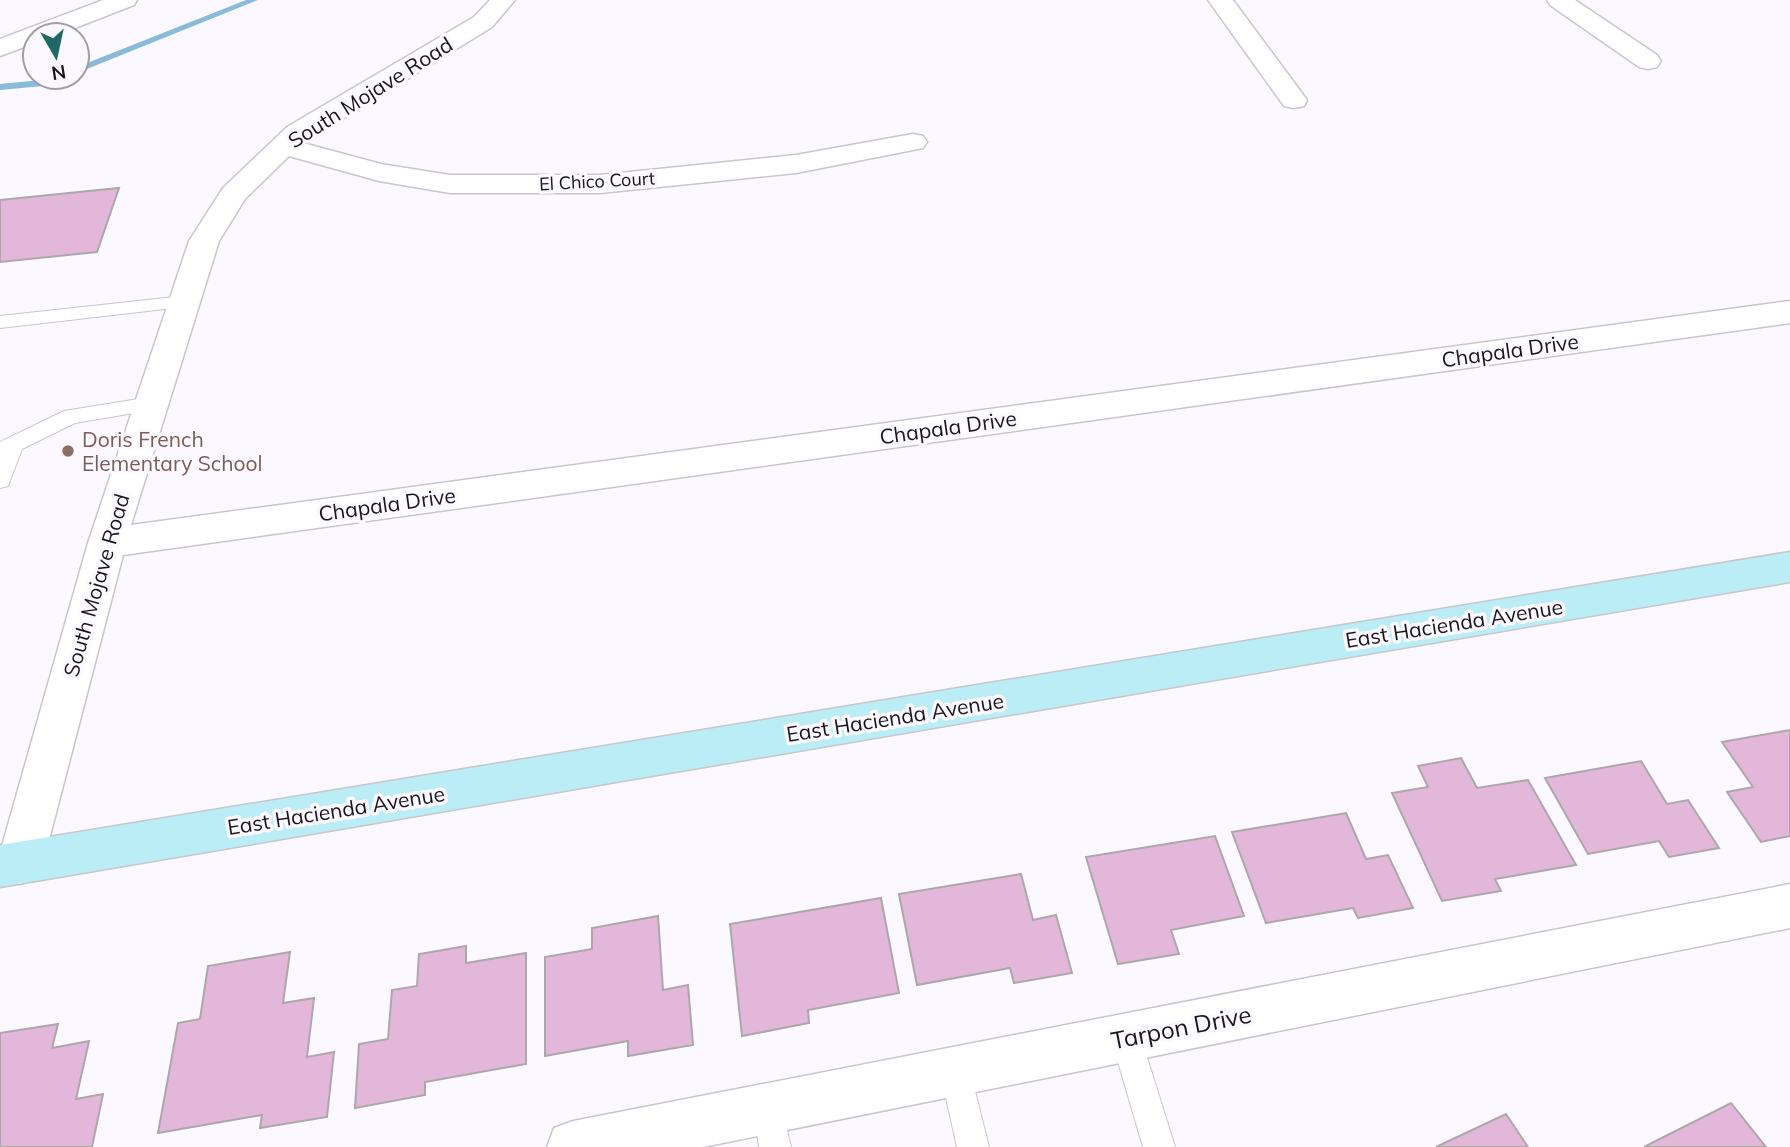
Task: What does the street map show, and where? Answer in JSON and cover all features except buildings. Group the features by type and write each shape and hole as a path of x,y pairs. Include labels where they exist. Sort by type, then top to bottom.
{"main road":[{"name":"East Hacienda Avenue","path":"10,864 1790,567"}],"street":[{"path":"0,48 125,0"},
{"name":"South Mojave Road","path":"10,864 107,542 204,241 233,194 297,133 483,22 503,0"},
{"path":"1220,0 1294,100"},
{"path":"1559,0 1648,61"},
{"name":"El Chico Court","path":"282,146 380,172 450,184 600,184 796,164 913,142"},
{"name":"Chapala Drive","path":"107,542 1790,312"},
{"name":"Tarpon Drive","path":"573,1147 772,1128 955,1071 1790,906"}],"lane":[{"path":"0,322 184,302"},
{"path":"0,480 7,448 71,416 151,404"},
{"path":"1126,1038 1159,1147"},
{"path":"955,1071 973,1147"}],"waterway":[{"path":"91,64 254,0"},
{"path":"0,87 21,85"}],"place":[{"name":"Doris French Elementary School","path":"68,451"}]}
